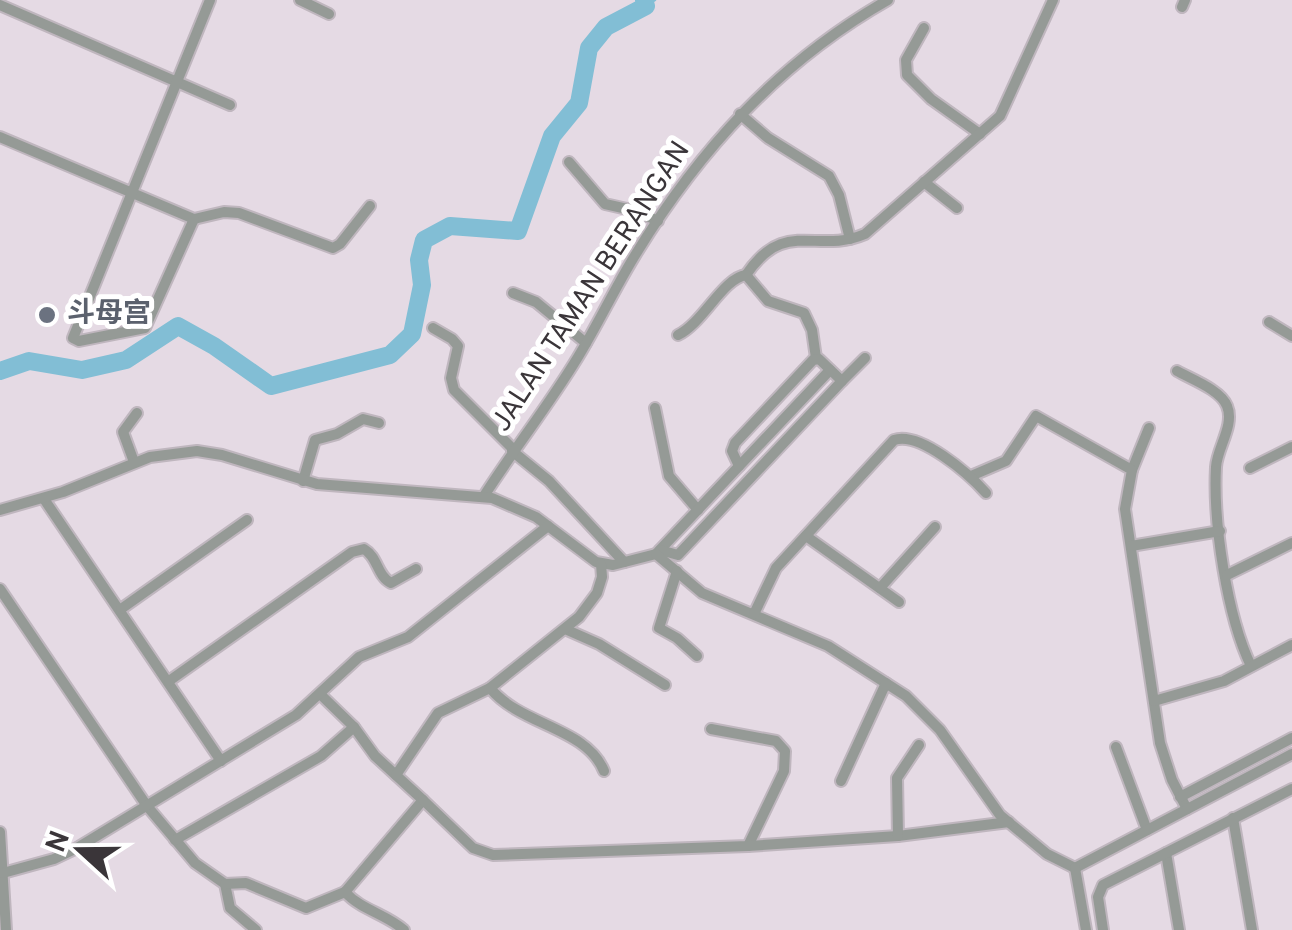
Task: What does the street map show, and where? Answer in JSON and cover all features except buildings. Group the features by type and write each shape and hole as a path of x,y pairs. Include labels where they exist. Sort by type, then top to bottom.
{"street":[{"path":"194,219 145,328 75,340 74,330 210,0"},
{"path":"300,0 328,14"},
{"name":"JALAN TAMAN BERANGAN","path":"484,496 586,343 634,256 700,160 740,114 811,50 888,0"},
{"path":"678,335 696,323 736,278 746,275 768,248 783,242 850,239 864,234 980,134 1000,116 1053,0"},
{"path":"0,4 230,105"},
{"path":"924,28 906,60 907,75 930,99 980,134"},
{"path":"740,114 768,138 829,176 839,195 850,239"},
{"path":"0,137 194,219 224,212 239,214 333,248 370,206"},
{"path":"569,162 605,204 658,221"},
{"path":"924,182 957,208"},
{"path":"746,275 774,305 795,308 804,314 812,330 816,358 842,382"},
{"path":"513,293 536,302 586,343"},
{"path":"1269,322 1292,336"},
{"path":"432,328 458,346 451,378 454,390 549,481 624,562"},
{"path":"739,466 732,450 735,443 816,358"},
{"path":"0,510 44,499 134,462 196,451 222,455 303,481 484,496 518,506 601,564 658,552 678,555 865,358"},
{"path":"658,552 830,370"},
{"path":"1177,371 1221,398 1228,407 1229,419 1216,466 1220,531 1235,627 1251,666"},
{"path":"654,408 669,476 698,510"},
{"path":"134,462 123,432 137,414"},
{"path":"971,476 1006,461 1036,416 1132,470"},
{"path":"303,481 315,440 337,434 362,419 379,423"},
{"path":"1149,428 1125,500 1165,762 1187,809"},
{"path":"754,614 776,568 894,440 901,437 955,463 986,493"},
{"path":"1250,468 1292,447"},
{"path":"44,499 221,761"},
{"path":"120,609 246,520"},
{"path":"4,873 54,859 296,715 359,657 408,637 548,526"},
{"path":"880,588 935,527"},
{"path":"1131,546 1220,531"},
{"path":"806,536 899,602"},
{"path":"1227,575 1292,543"},
{"path":"169,681 358,550 369,552 383,578 392,584 416,569"},
{"path":"658,552 702,593 828,646 921,708 1008,822 1046,854 1075,868"},
{"path":"396,774 438,714 490,688 590,604 602,577 601,564"},
{"path":"677,571 659,628 696,656"},
{"path":"0,589 147,806 196,863 225,884 246,882 306,908 345,892 424,800"},
{"path":"565,628 664,685"},
{"path":"1154,700 1224,681 1292,645"},
{"path":"841,781 886,683"},
{"path":"490,688 515,712 584,745 604,772"},
{"path":"320,694 354,727 375,756 473,848 493,855 748,846 898,836 1008,822"},
{"path":"175,840 321,756 354,727"},
{"path":"711,729 772,740 785,751 784,770 748,846"},
{"path":"1180,797 1292,738"},
{"path":"898,836 898,778 919,744"},
{"path":"1116,747 1147,830"},
{"path":"1075,868 1292,754"},
{"path":"1103,930 1099,890 1292,789"},
{"path":"1233,818 1252,930"},
{"path":"0,832 6,930"},
{"path":"1166,853 1179,930"},
{"path":"1075,868 1086,930"},
{"path":"225,884 230,908 256,930"},
{"path":"345,892 404,930"}],"waterway":[{"path":"0,371 29,361 82,370 126,360 178,326 271,386 390,355 412,334 422,285 419,260 424,240 450,226 518,231 552,136 579,103 589,48 606,27 646,6 644,0"},
{"path":"646,6 655,0"}],"place":[{"name":"斗母宫","path":"47,315"}]}
